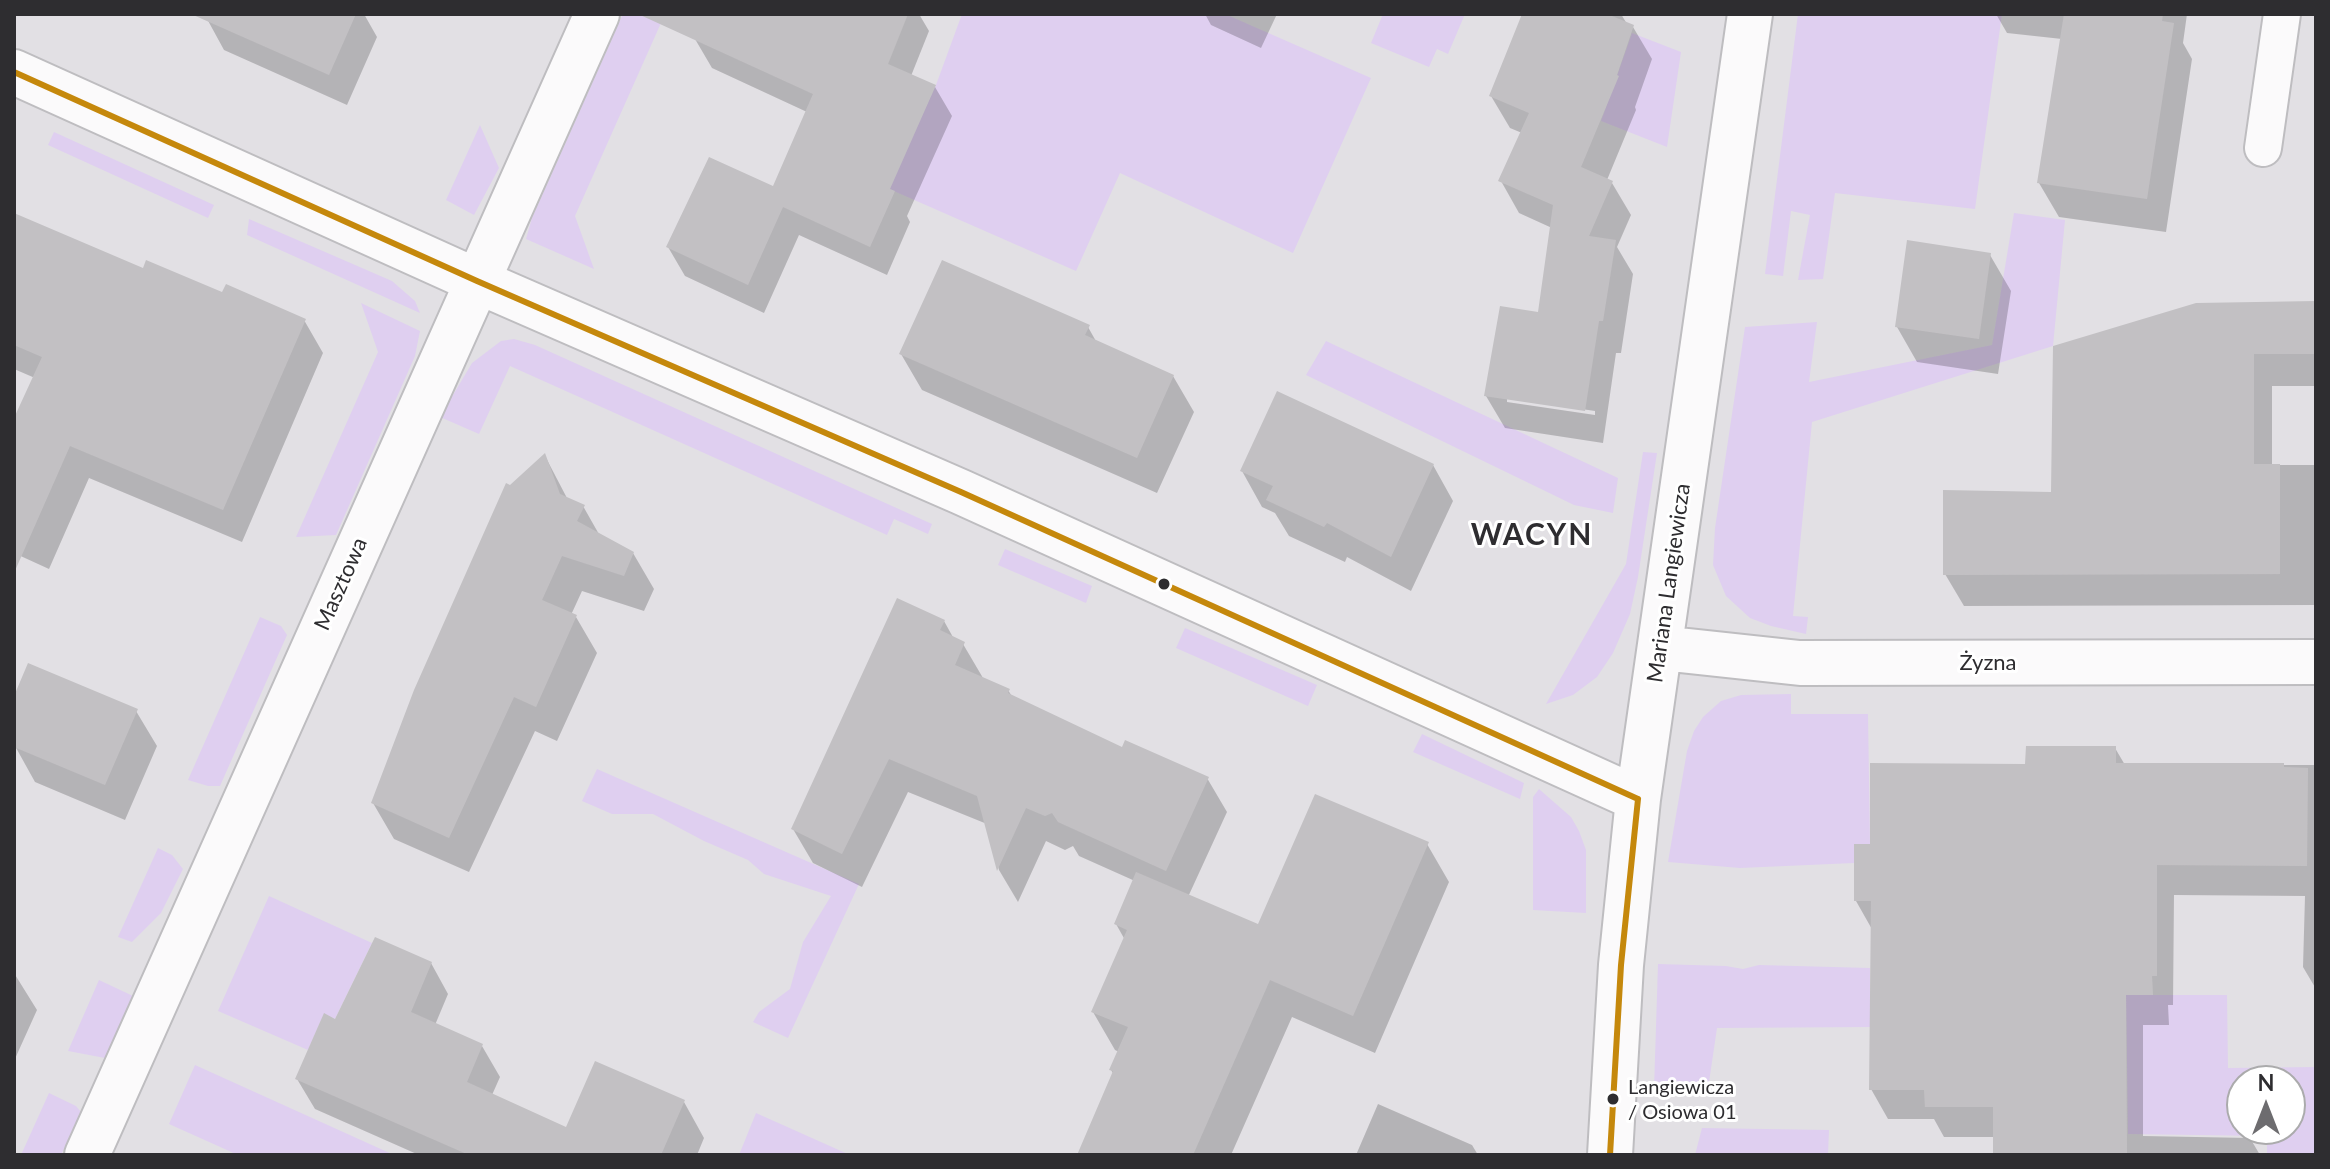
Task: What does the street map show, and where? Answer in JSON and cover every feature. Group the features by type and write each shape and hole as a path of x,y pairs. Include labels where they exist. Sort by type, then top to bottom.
{"street":[{"name":"Masztowa","path":"87,1155 597,14"},
{"name":"Mariana Langiewicza","path":"1610,1155 1621,965 1638,799 1750,14"},
{"path":"14,72 477,281 961,492 1638,799"},
{"name":"Żyzna","path":"1661,648 1800,663 2316,662"}],"lane":[{"path":"2263,148 2282,14"}],"shaded area":[{"path":"623,14 665,14 575,216 594,269 526,239 532,218"},
{"path":"962,14 1225,14 1371,78 1293,253 1120,173 1076,271 887,188 936,85"},
{"path":"1383,14 1465,14 1448,54 1437,49 1429,67 1371,43"},
{"path":"1798,14 2002,14 1975,209 1835,193 1823,279 1798,280 1810,215 1791,211 1783,276 1765,274"},
{"path":"1632,33 1681,52 1667,147 1601,121"},
{"path":"480,125 499,168 474,215 446,200"},
{"path":"54,132 214,205 208,218 48,145"},
{"path":"2014,213 2065,220 2053,346 1812,422 1793,616 1808,617 1806,634 1750,618 1726,596 1713,565 1715,528 1745,327 1817,322 1809,382 1992,345"},
{"path":"249,219 392,281 415,301 420,313 247,235"},
{"path":"361,303 420,331 415,356 336,535 296,537 378,352"},
{"path":"514,339 535,345 932,524 928,534 894,519 887,535 510,366 479,434 440,417 472,363 501,341"},
{"path":"1326,341 1618,478 1613,513 1574,505 1306,375"},
{"path":"1643,452 1657,453 1630,614 1613,653 1597,677 1573,695 1546,704 1626,564"},
{"path":"1005,549 1092,586 1086,603 998,565"},
{"path":"260,617 281,626 287,635 220,786 188,780"},
{"path":"1185,628 1317,685 1308,706 1176,648"},
{"path":"1791,694 1791,714 1868,714 1870,844 1854,845 1854,863 1740,868 1668,862 1687,751 1703,717 1721,701 1741,695"},
{"path":"1422,734 1524,783 1520,799 1413,752"},
{"path":"597,769 859,884 788,1038 753,1022 759,1012 790,989 803,942 831,896 764,874 748,860 653,814 612,814 582,801"},
{"path":"1539,789 1571,817 1579,831 1586,850 1586,913 1533,910 1533,797"},
{"path":"158,848 172,855 183,869 161,913 132,942 118,937"},
{"path":"269,896 372,943 335,1019 324,1014 308,1050 218,1011"},
{"path":"1658,964 1743,969 1759,965 1870,968 1870,1027 1717,1028 1708,1089 1654,1089"},
{"path":"99,980 133,996 105,1058 68,1051"},
{"path":"2126,995 2227,995 2226,1135 2128,1134"},
{"path":"195,1065 394,1155 238,1155 169,1124"},
{"path":"2306,1067 2316,1067 2316,1155 2267,1155 2267,1145 2306,1145"},
{"path":"49,1093 76,1106 81,1112 61,1155 21,1155"},
{"path":"756,1113 850,1155 739,1155"},
{"path":"1702,1128 1829,1130 1828,1155 1695,1155"}],"building":[{"path":"191,14 356,14 329,75"},
{"path":"638,14 908,14 888,64 936,85 890,189 895,191 870,247 783,207 748,285 666,247 709,157 773,186 813,94"},
{"path":"1522,14 1607,14 1634,25 1619,76 1581,167 1613,181 1589,236 1616,240 1585,411 1484,396 1500,306 1538,312 1553,205 1498,181 1529,113 1489,96"},
{"path":"2064,14 2163,14 2162,21 2174,23 2147,199 2037,183"},
{"path":"14,213 143,268 146,260 222,292 226,284 306,319 223,510 70,446 14,573 14,418 42,357 14,345"},
{"path":"1907,240 1991,253 1979,339 1895,327"},
{"path":"942,260 1090,325 1085,335 1174,375 1137,458 899,354"},
{"path":"2316,301 2316,354 2254,354 2254,464 2280,464 2280,574 1943,575 1943,490 2051,492 2053,346 2196,303"},
{"path":"1277,391 1434,464 1391,557 1327,523 1324,527 1266,500 1273,486 1240,471"},
{"path":"545,453 560,494 585,505 577,521 634,552 624,576 562,556 542,600 577,615 536,707 514,697 449,838 371,803 414,690 506,483 510,485"},
{"path":"897,598 945,620 940,630 965,642 955,665 1010,689 1008,693 1122,747 1125,740 1209,777 1166,871 1058,822 1052,813 1045,816 1026,808 997,871 977,796 889,759 842,854 791,829"},
{"path":"28,663 138,709 105,785 14,747 14,696"},
{"path":"2026,746 2116,746 2116,763 2284,763 2284,767 2308,768 2307,866 2157,865 2157,976 2152,976 2153,995 2126,995 2127,1155 1993,1155 1993,1107 1925,1107 1924,1090 1869,1090 1871,901 1854,901 1854,844 1870,844 1870,763 2025,764"},
{"path":"1315,794 1429,842 1353,1016 1270,980 1193,1155 1077,1155 1128,1027 1091,1012 1127,930 1114,924 1136,872 1258,924"},
{"path":"375,937 432,962 411,1012 483,1044 467,1082 566,1127 595,1061 685,1100 661,1155 469,1155 295,1079 324,1013 335,1019"}],"transit line":[{"path":"14,72 477,281 961,492 1638,799"},
{"path":"1610,1155 1621,965 1638,799"}],"place":[{"name":"Langiewicza / Osiowa 01","path":"1613,1099"}],"district":[{"name":"WACYN","path":"1532,535"}]}
